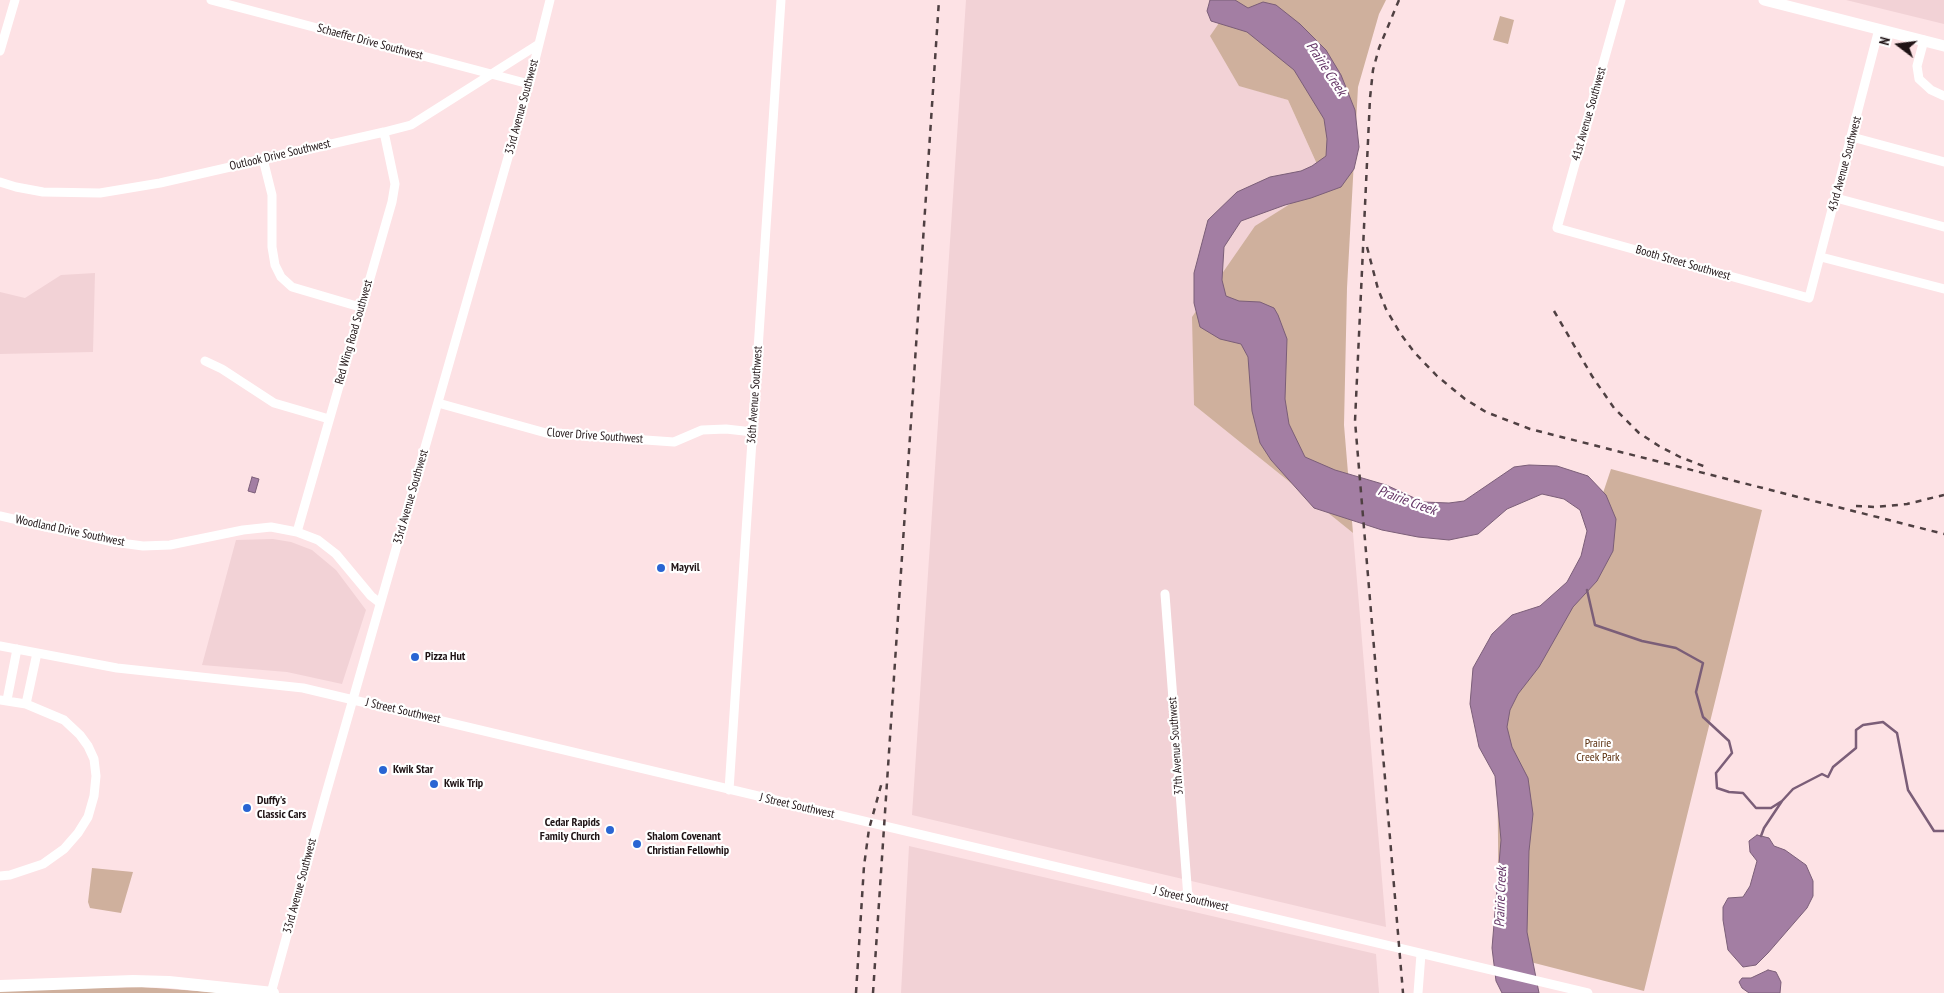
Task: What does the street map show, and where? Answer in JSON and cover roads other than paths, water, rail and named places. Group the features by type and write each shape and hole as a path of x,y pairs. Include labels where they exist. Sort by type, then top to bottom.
{"highway":[{"path":"0,986 133,981 169,982 271,993"}],"main road":[{"path":"1764,0 1944,46"}],"street":[{"path":"0,51 15,0"},
{"name":"Schaeffer Drive Southwest","path":"211,0 529,84"},
{"name":"33rd Avenue Southwest","path":"271,993 380,603 529,84 550,0"},
{"name":"36th Avenue Southwest","path":"728,790 781,0"},
{"name":"41st Avenue Southwest","path":"1557,228 1622,0"},
{"name":"43rd Avenue Southwest","path":"1809,298 1879,29"},
{"path":"1924,40 1917,66 1919,79 1930,90 1944,96"},
{"name":"Outlook Drive Southwest","path":"0,182 43,192 100,193 160,183 384,132 411,125 539,44"},
{"name":"Red Wing Road Southwest","path":"296,532 392,202 395,184 384,132"},
{"path":"1852,137 1944,162"},
{"path":"263,159 272,195 272,247 275,265 281,277 292,287 360,307"},
{"path":"1836,198 1944,227"},
{"name":"Booth Street Southwest","path":"1557,228 1809,298"},
{"path":"1820,257 1944,289"},
{"path":"205,361 222,369 274,403 329,419"},
{"name":"Clover Drive Southwest","path":"438,403 546,433 674,442 702,430 726,429 753,432"},
{"name":"Woodland Drive Southwest","path":"0,516 113,542 143,546 170,545 242,530 271,527 296,532 318,540 336,554 371,596 380,603"},
{"name":"37th Avenue Southwest","path":"1165,594 1188,898"},
{"name":"J Street Southwest","path":"0,646 117,668 303,688 1588,993"},
{"path":"0,876 10,875 43,864 64,848 78,833 88,817 94,796 94,758 80,735 64,720 26,704 3,700 17,649"},
{"path":"26,704 37,653"},
{"path":"1418,993 1421,954"}],"water":[{"name":"Prairie Creek","path":"1210,0 1235,0 1248,8 1263,2 1276,5 1300,24 1326,50 1341,75 1355,110 1359,147 1354,169 1341,187 1241,221 1224,247 1222,280 1226,296 1239,301 1260,302 1274,308 1278,315 1287,339 1285,399 1289,424 1305,457 1335,470 1386,485 1423,502 1449,503 1464,501 1514,467 1529,465 1557,466 1588,476 1606,495 1616,519 1613,551 1597,581 1573,607 1539,667 1518,694 1510,710 1507,727 1512,747 1528,778 1533,814 1529,851 1527,932 1539,993 1502,993 1496,981 1492,948 1501,840 1495,776 1479,747 1470,704 1473,668 1492,634 1512,615 1540,606 1567,582 1581,556 1587,531 1580,510 1564,499 1542,494 1507,509 1478,534 1449,540 1418,537 1382,530 1314,508 1271,460 1260,443 1252,411 1248,357 1241,344 1220,339 1200,327 1194,303 1194,273 1208,220 1237,192 1270,177 1301,171 1312,166 1326,156 1327,139 1324,119 1294,70 1247,32 1211,21 1207,11"},
{"path":"252,477 259,479 255,493 248,491"},
{"path":"1757,835 1769,838 1774,846 1785,850 1806,865 1813,881 1813,896 1807,908 1768,953 1756,965 1743,967 1728,950 1723,920 1723,907 1728,898 1743,897 1750,886 1757,861 1750,852 1749,841"},
{"path":"1768,970 1776,972 1781,982 1780,993 1749,993 1742,988 1739,982 1742,978 1751,978"}],"waterway":[{"path":"1587,590 1595,625 1642,641 1676,648 1703,663 1696,692 1703,717 1729,741 1732,753 1716,773 1717,788 1729,792 1743,793 1756,808 1771,808 1782,801"},
{"path":"1761,836 1764,828 1782,801 1793,789 1822,774 1828,777 1833,767 1856,748 1856,730 1863,725 1883,722 1897,733 1908,790 1934,831 1944,831"}],"railway":[{"path":"873,993 939,0"},
{"path":"1399,0 1379,48 1373,70 1370,98 1355,421 1403,993"},
{"path":"1367,247 1378,289 1386,309 1400,333 1414,352 1437,376 1465,399 1486,412 1530,429 1944,534"},
{"path":"1554,311 1592,376 1614,408 1639,433 1659,446 1706,467"},
{"path":"1856,506 1876,507 1907,504 1944,495"},
{"path":"856,993 864,866 869,829 882,782"}],"place":[{"name":"Mayvil","path":"661,568"},
{"name":"Pizza Hut","path":"415,657"},
{"name":"Kwik Star","path":"383,770"},
{"name":"Kwik Trip","path":"434,784"},
{"name":"Duffy's Classic Cars","path":"247,808"},
{"name":"Cedar Rapids Family Church","path":"610,830"},
{"name":"Shalom Covenant Christian Fellowhip","path":"637,844"}],"park label":[{"name":"Prairie Creek Park","path":"1598,751"}]}
